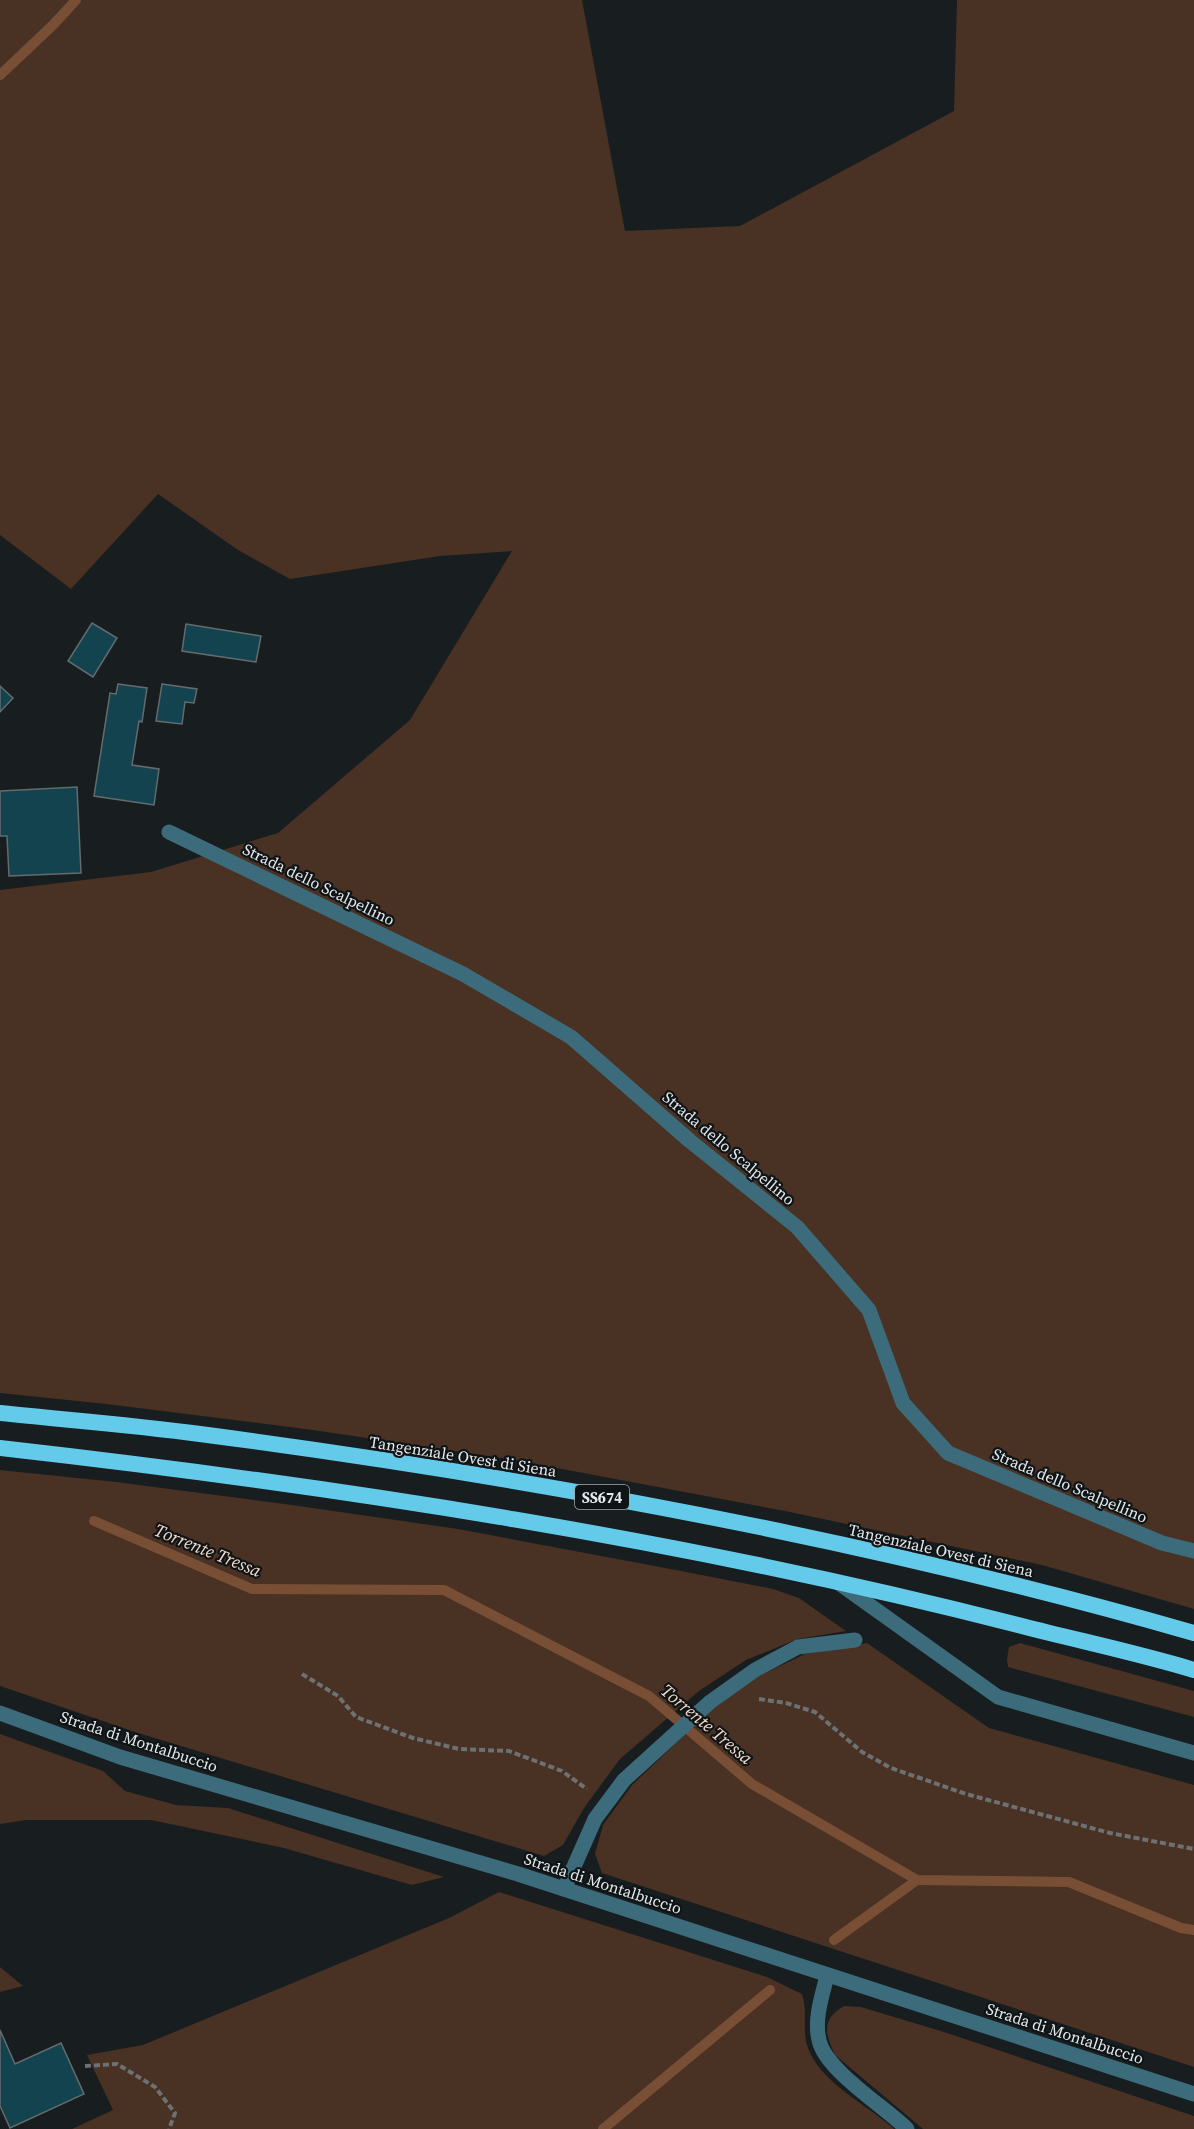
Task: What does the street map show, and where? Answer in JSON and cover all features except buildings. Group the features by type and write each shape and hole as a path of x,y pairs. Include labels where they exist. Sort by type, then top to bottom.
{"highway":[{"name":"Tangenziale Ovest di Siena","path":"0,1413 199,1434 502,1478 739,1523 928,1564 1194,1633"},
{"name":"SS674","path":"0,1448 176,1468 490,1516 692,1552 919,1599 1194,1670"}],"street":[{"name":"Strada dello Scalpellino","path":"169,832 463,974 571,1037 690,1141 797,1227 869,1310 903,1403 948,1453 1162,1543 1194,1551"},
{"path":"835,1581 998,1697 1194,1753"},
{"path":"564,1888 595,1820 624,1780 710,1702 754,1670 798,1647 855,1640"},
{"name":"Strada di Montalbuccio","path":"0,1713 120,1757 564,1888 827,1976 1194,2094"},
{"path":"827,1976 818,2017 818,2039 823,2052 836,2068 907,2129"}],"path":[{"path":"302,1674 338,1696 356,1717 413,1738 459,1749 508,1751 562,1772 606,1804"},
{"path":"732,1686 754,1698 786,1703 815,1712 861,1752 891,1768 966,1794 1110,1833 1194,1849"},
{"path":"85,2066 117,2064 155,2087 175,2113 169,2129"}],"shaded area":[{"path":"0,0 582,0 625,231 740,226 954,111 957,0 1194,0 1194,1609 1042,1565 785,1511 509,1459 313,1430 0,1393 0,890 151,872 278,833 410,720 512,551 440,556 290,579 238,550 158,494 71,589 0,535"},
{"path":"0,1470 116,1482 458,1529 676,1570 773,1589 799,1598 846,1631 798,1639 746,1660 699,1691 620,1759 584,1808 563,1845 544,1856 135,1732 0,1686"},
{"path":"867,1643 989,1728 1194,1785 1194,2067 602,1873 595,1854 603,1825 632,1785 712,1709 757,1677 805,1654"},
{"path":"1020,1643 1194,1691 1194,1717 1008,1667 1009,1647"},
{"path":"0,1734 103,1771 125,1791 176,1805 228,1808 444,1877 412,1885 284,1848 151,1820 26,1820 0,1824"},
{"path":"499,1892 767,1977 802,1994 807,2045 821,2070 844,2092 894,2129 72,2129 113,2110 87,2055 143,2045 449,1918"},
{"path":"0,1967 23,1986 0,1992"},
{"path":"844,2006 861,2007 944,2032 1194,2116 1194,2129 923,2129 835,2055 827,2027 831,2016"}],"waterway":[{"path":"0,75 76,0"},
{"name":"Torrente Tressa","path":"94,1521 252,1589 444,1590 649,1696 752,1784 917,1880 1069,1882 1181,1928 1194,1930"},
{"path":"834,1940 917,1880"},
{"path":"603,2129 770,1990"}]}
